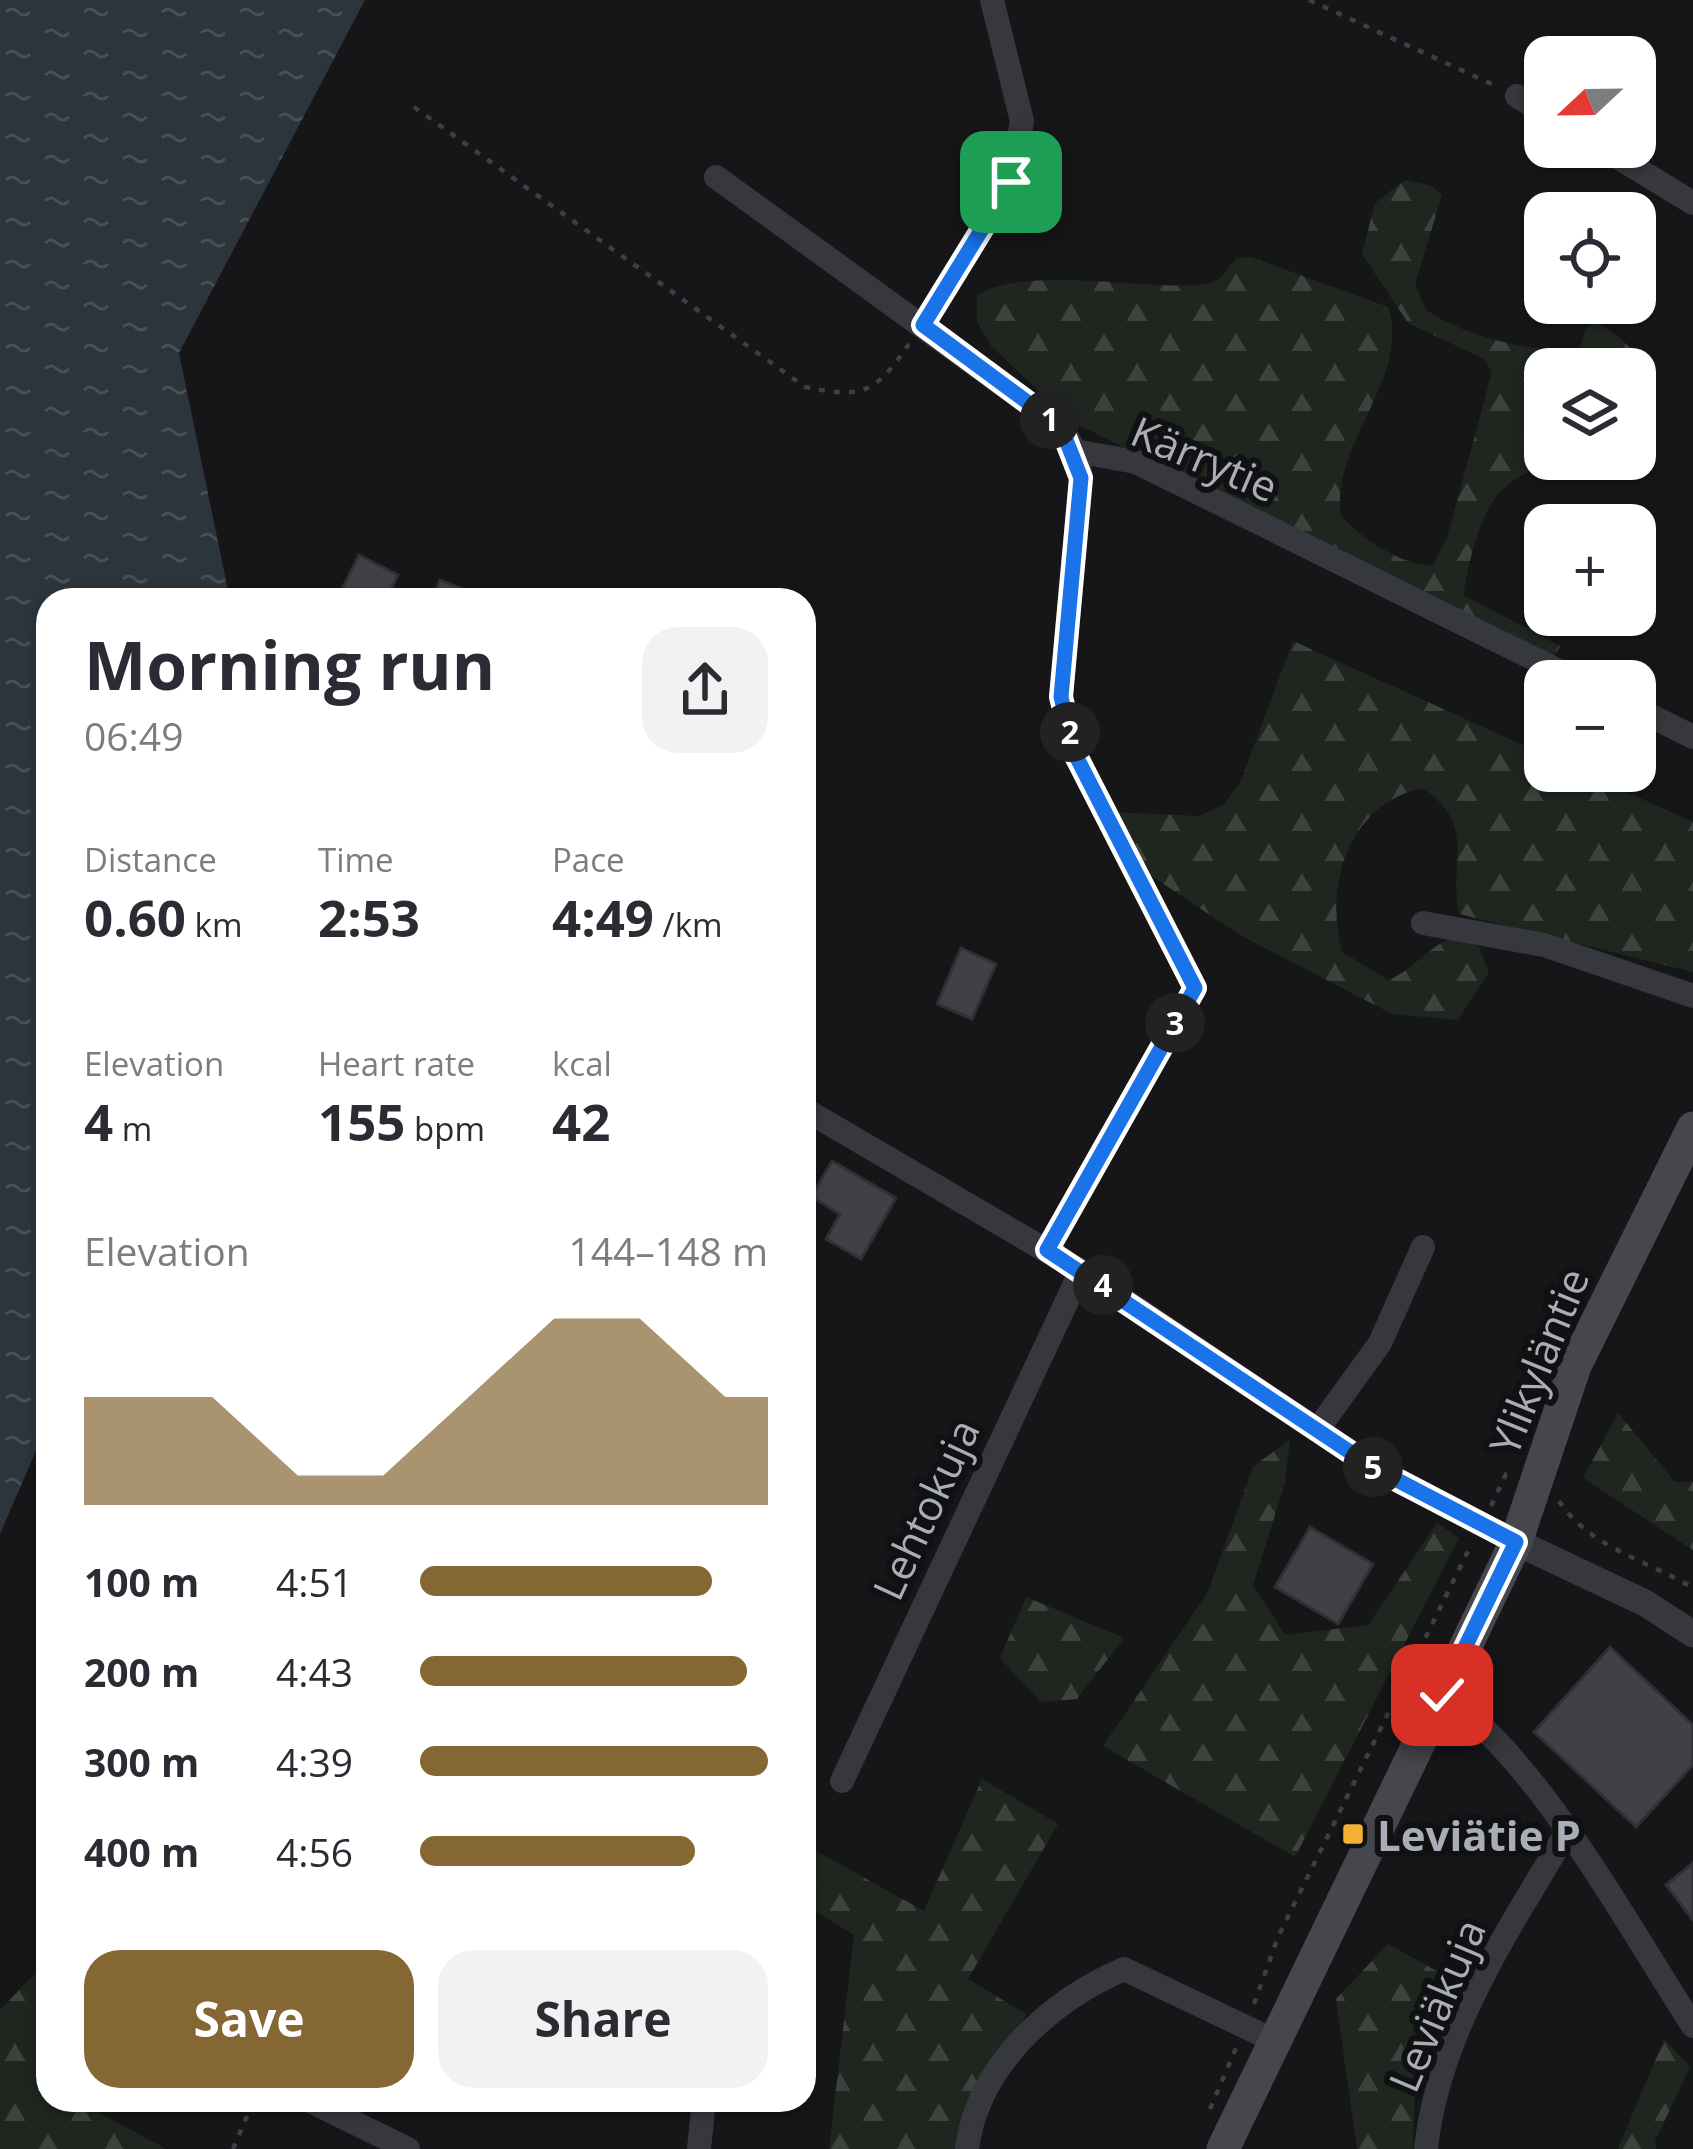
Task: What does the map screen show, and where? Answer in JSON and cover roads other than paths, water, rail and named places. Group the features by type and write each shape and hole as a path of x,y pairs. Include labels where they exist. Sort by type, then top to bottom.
{"main road":[{"name":"Ylikyläntie","path":"1212,2139 1259,2033 1442,1695 1516,1542 1575,1366 1693,1128"}],"street":[{"path":"923,325 1011,182 1022,121 992,0"},
{"path":"1517,96 1524,100"},
{"path":"1636,168 1693,202"},
{"name":"Kärrytie","path":"716,177 1061,427 1075,451 1136,462 1537,660"},
{"path":"1047,1250 1195,988 1075,754 1061,697 1081,478 1075,451"},
{"path":"1656,718 1693,737"},
{"path":"1423,923 1544,945 1693,996"},
{"path":"816,1116 1082,1271 1374,1468 1645,1603 1693,1634"},
{"path":"1318,1429 1380,1343 1424,1247"},
{"name":"Lehtokuja","path":"842,1781 1082,1271"},
{"path":"1442,1695 1500,1744 1566,1833 1693,2026"},
{"name":"Leviäkuja","path":"1426,2149 1441,2077 1484,1972 1566,1833"},
{"path":"967,2149 989,2077 1014,2046 1090,1987 1124,1969 1259,2033"},
{"path":"332,2112 408,2149"},
{"path":"698,2149 703,2112"}],"water":[{"path":"0,0 365,0 179,353 228,588 36,588 36,1451 0,1534"}],"place":[{"name":"Leviätie P","path":"1353,1834"}]}
